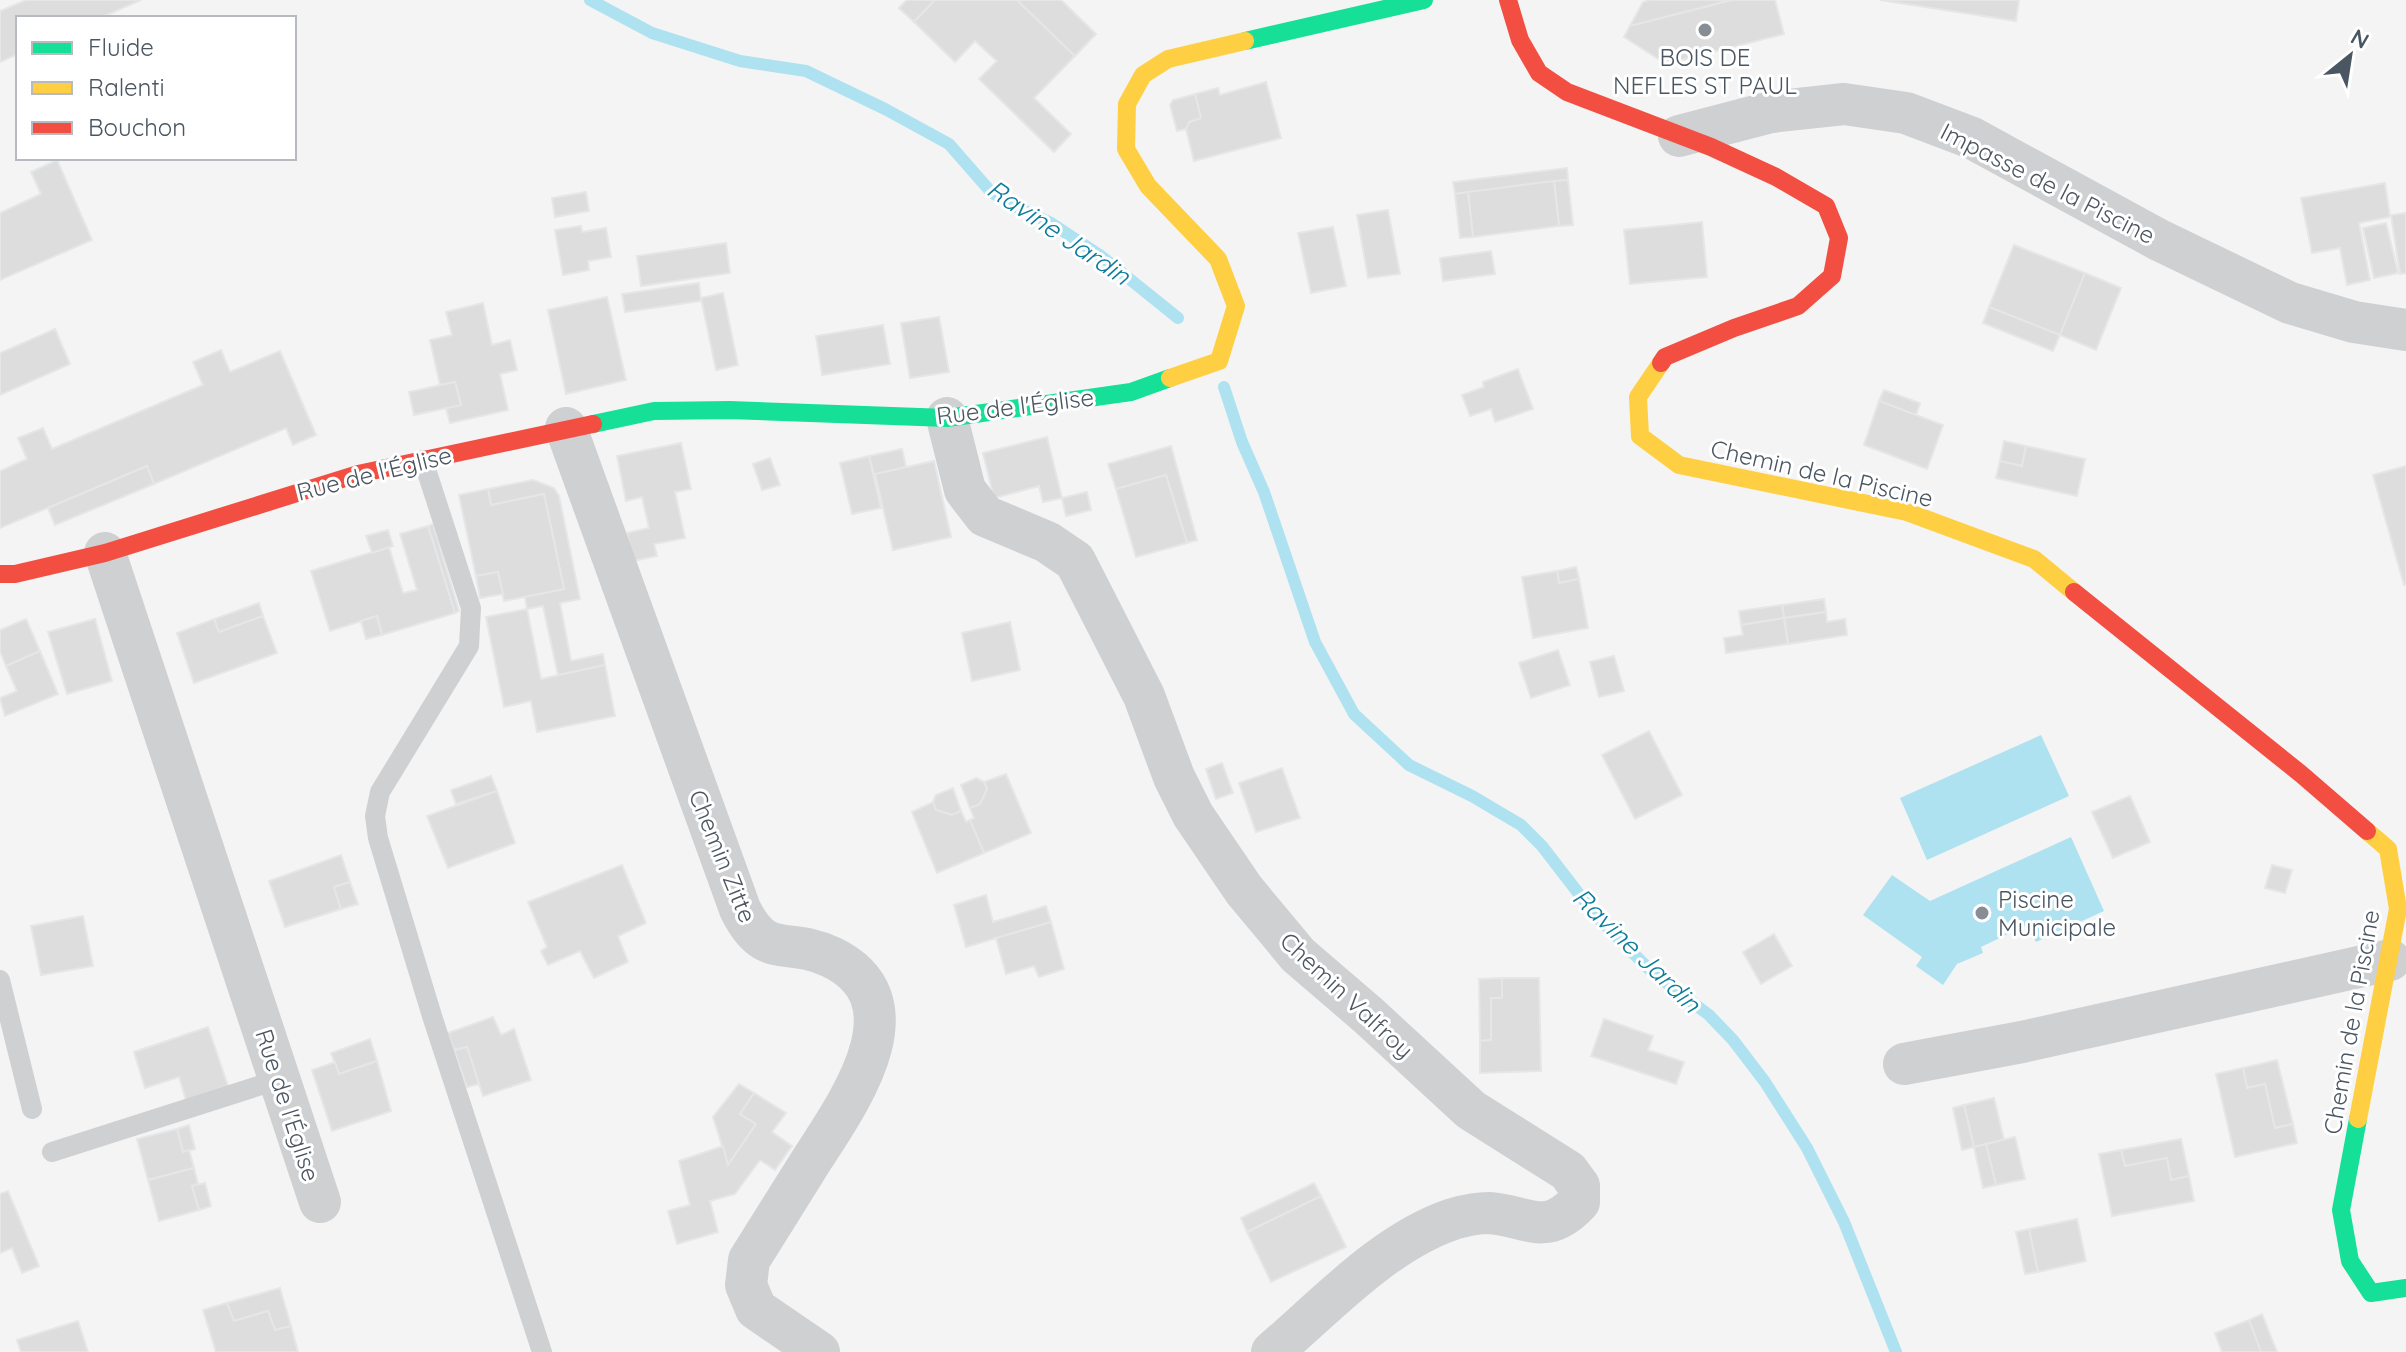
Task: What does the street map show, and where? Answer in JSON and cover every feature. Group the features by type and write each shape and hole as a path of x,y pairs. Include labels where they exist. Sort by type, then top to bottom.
{"street":[{"name":"Rue de l'Église","path":"0,574 15,574 105,553 314,486 654,411 730,410 947,418 1131,392 1219,361 1236,306 1218,259 1148,186 1126,149 1127,104 1143,75 1168,59 1424,0"},
{"name":"Chemin de la Piscine","path":"1508,0 1520,40 1539,73 1567,92 1776,177 1826,206 1839,238 1832,276 1798,306 1665,357 1638,397 1640,436 1679,465 1907,512 2034,559 2289,764 2397,846 2398,909 2341,1210 2350,1261 2371,1293 2406,1288"},
{"name":"Impasse de la Piscine","path":"1679,136 1771,112 1844,104 1906,113 1972,138 2159,240 2290,303 2354,322 2406,330"},
{"name":"Chemin Valfroy","path":"947,418 965,490 985,516 1047,542 1075,561 1144,696 1180,790 1193,815 1244,890 1298,955 1471,1110 1568,1171 1579,1186 1579,1202 1568,1214 1550,1223 1488,1213 1453,1219 1413,1238 1357,1276 1272,1352"},
{"name":"Chemin Zitte","path":"566,428 734,894 750,929 767,944 790,945 831,957 861,979 875,1010 873,1045 854,1094 749,1260 746,1285 756,1309 819,1352"},
{"name":"Rue de l'Église","path":"105,553 320,1202"},
{"path":"1904,1064 2022,1042 2390,960"}],"lane":[{"path":"423,460 471,608 469,646 380,792 375,816 378,838 432,1016 542,1352"},
{"path":"0,980 32,1109"},
{"path":"52,1152 280,1079"}],"water":[{"path":"2041,735 2069,796 1927,860 1900,798"},
{"name":"Piscine Municipale","path":"2071,837 2104,911 2036,942 2027,925 1981,947 1983,953 1957,964 1943,985 1916,966 1922,957 1863,915 1892,875 1930,901"}],"building":[{"path":"26,0 141,0 105,16 16,16 16,55 0,62 0,11"},
{"path":"907,0 935,0 914,22 899,8"},
{"path":"935,0 1017,0 1075,56 1034,98 1071,134 1054,152 979,79 997,61 975,41 955,62 914,22"},
{"path":"1017,0 1061,0 1096,34 1075,56"},
{"path":"1732,0 1630,26 1643,2"},
{"name":"BOIS DE NEFLES ST PAUL","path":"1732,0 1775,0 1784,34 1666,64 1624,37 1630,26"},
{"path":"1880,0 2019,0 2016,21"},
{"path":"1266,82 1281,138 1194,161 1186,129 1189,122 1201,118 1195,94 1218,88 1220,95"},
{"path":"1195,94 1201,118 1189,122 1186,129 1177,131 1170,105 1173,100"},
{"path":"57,160 92,240 0,280 0,213 41,194 31,172"},
{"path":"1567,168 1568,180 1455,194 1453,182"},
{"path":"1568,180 1573,225 1559,226 1554,181"},
{"path":"1554,181 1559,226 1473,237 1468,192"},
{"path":"2385,183 2390,217 2359,223 2370,280 2347,285 2340,248 2312,253 2301,198"},
{"path":"586,192 589,211 555,217 552,198"},
{"path":"1468,192 1473,237 1460,238 1455,194"},
{"path":"1388,210 1400,274 1368,278 1357,215"},
{"path":"2406,213 2406,273 2400,274 2391,215"},
{"path":"1702,222 1707,277 1630,284 1624,230"},
{"path":"2386,223 2398,273 2374,278 2363,228"},
{"path":"581,226 582,232 606,228 611,257 588,261 589,270 563,275 555,230"},
{"path":"1333,227 1346,286 1311,293 1298,233"},
{"path":"726,243 730,273 641,286 637,256"},
{"path":"2014,245 2085,273 2060,335 1989,307"},
{"path":"1491,251 1495,274 1443,281 1440,258"},
{"path":"2085,273 2121,288 2096,350 2060,335"},
{"path":"699,283 701,301 625,312 622,294"},
{"path":"723,293 738,365 716,370 701,298"},
{"path":"607,297 626,380 566,394 548,310"},
{"path":"483,303 492,345 510,340 517,370 500,374 508,410 450,423 446,408 461,405 455,382 440,385 430,340 452,335 446,312"},
{"path":"1989,307 2060,335 2053,351 1983,323"},
{"path":"939,317 949,372 910,378 901,323"},
{"path":"883,325 890,364 822,375 816,336"},
{"path":"55,329 70,364 0,395 0,353"},
{"path":"221,350 230,372 280,351 316,435 293,445 286,428 154,484 147,466 0,528 0,471 27,459 18,438 43,428 52,449 203,385 193,362"},
{"path":"1518,369 1533,409 1495,422 1491,409 1470,416 1462,395 1484,387 1483,382"},
{"path":"455,382 461,405 414,415 409,392"},
{"path":"1884,390 1920,403 1916,415 1879,401"},
{"path":"1879,401 1943,425 1927,469 1864,445"},
{"path":"1047,437 1062,498 1043,502 1039,486 994,498 983,453"},
{"path":"2004,441 2026,446 2022,466 2000,461"},
{"path":"681,443 691,489 675,492 685,538 654,544 657,556 633,561 627,533 649,528 642,497 626,501 617,456"},
{"path":"1171,446 1197,540 1187,543 1166,475 1116,489 1108,464"},
{"path":"2026,446 2085,459 2077,496 1996,478 2000,461 2022,466"},
{"path":"902,449 906,467 874,475 869,456"},
{"path":"869,456 881,508 852,514 840,463"},
{"path":"770,458 780,485 762,490 753,464"},
{"path":"934,461 951,537 893,550 875,474"},
{"path":"147,466 154,484 55,525 48,508"},
{"path":"2406,466 2406,584 2404,585 2373,475"},
{"path":"1166,475 1187,543 1136,557 1116,489"},
{"path":"533,480 554,488 559,496 580,599 560,603 571,661 603,654 605,665 558,675 543,606 527,609 525,597 564,589 544,494 491,505 488,489"},
{"path":"488,489 491,505 544,494 564,589 504,601 498,572 476,576 459,495"},
{"path":"1087,492 1091,510 1066,516 1062,498"},
{"path":"433,524 459,611 455,613 428,526"},
{"path":"428,526 455,613 382,635 377,616 330,631 311,571 389,547 403,593 417,590 400,534"},
{"path":"388,530 393,546 372,553 366,536"},
{"path":"1576,567 1579,579 1559,583 1557,571"},
{"path":"1557,571 1559,583 1579,579 1588,628 1533,638 1522,577"},
{"path":"498,572 503,594 480,598 476,576"},
{"path":"1824,599 1826,612 1784,618 1782,605"},
{"path":"259,603 263,616 219,632 214,619"},
{"path":"1782,605 1784,618 1741,625 1739,611"},
{"path":"527,609 541,679 605,665 615,716 537,732 531,701 504,707 486,617"},
{"path":"1826,612 1827,622 1845,619 1847,635 1788,644 1784,618"},
{"path":"263,616 277,653 194,683 177,633 214,619 219,632"},
{"path":"377,616 382,635 366,639 361,621"},
{"path":"1784,618 1788,644 1726,653 1724,638 1743,635 1741,625"},
{"path":"26,619 40,651 6,666 0,651 0,630"},
{"path":"95,619 112,681 67,694 48,632"},
{"path":"1010,622 1020,670 972,681 962,633"},
{"path":"1558,650 1570,685 1531,698 1519,663"},
{"path":"40,651 58,694 5,716 0,698 17,691 6,666"},
{"path":"1614,656 1624,691 1599,697 1590,662"},
{"path":"1649,731 1682,795 1635,819 1602,755"},
{"path":"1222,763 1233,793 1216,799 1206,769"},
{"path":"1282,768 1300,818 1256,832 1239,783"},
{"path":"1006,774 1031,833 984,853 970,820 974,818 970,808 980,804 987,789 984,782"},
{"path":"491,776 497,791 456,804 451,790"},
{"path":"976,778 984,782 987,789 980,804 970,808 961,785"},
{"path":"953,788 961,811 952,815 936,810 933,802 936,795"},
{"path":"497,791 515,843 448,868 427,816"},
{"path":"2130,796 2150,842 2113,858 2092,812"},
{"path":"933,802 936,810 952,815 961,811 966,822 970,820 984,853 937,873 912,812"},
{"path":"341,855 350,882 334,887 341,909 285,927 269,881"},
{"path":"622,865 646,923 618,936 628,962 594,978 580,951 548,965 541,951 547,947 528,902"},
{"path":"2272,865 2292,870 2285,893 2265,888"},
{"path":"350,882 358,904 341,909 334,887"},
{"path":"986,895 993,922 1046,906 1051,922 966,947 954,905"},
{"path":"83,916 93,966 41,975 31,926"},
{"path":"1051,922 1064,969 1039,977 1034,966 1006,974 996,938"},
{"path":"1774,934 1792,966 1761,984 1743,952"},
{"path":"1502,978 1502,998 1491,998 1491,1040 1480,1041 1479,979"},
{"path":"1502,978 1539,978 1541,1071 1480,1073 1480,1041 1491,1040 1491,998 1502,998"},
{"path":"493,1017 501,1035 514,1029 531,1080 483,1096 467,1047 454,1050 448,1033"},
{"path":"1604,1019 1653,1036 1648,1050 1684,1062 1676,1084 1591,1056"},
{"path":"208,1027 228,1086 186,1100 179,1077 145,1088 134,1052"},
{"path":"370,1039 377,1061 339,1074 331,1053"},
{"path":"467,1047 479,1084 467,1087 454,1050"},
{"path":"2277,1060 2293,1124 2275,1128 2265,1084 2247,1088 2243,1068"},
{"path":"377,1061 391,1111 332,1131 312,1070 335,1062 339,1074"},
{"path":"2243,1068 2247,1088 2265,1084 2275,1128 2293,1124 2297,1143 2235,1157 2216,1074"},
{"path":"739,1084 754,1093 740,1114 756,1124 728,1165 713,1117"},
{"path":"754,1093 786,1113 772,1132 792,1146 775,1170 760,1160 735,1194 710,1201 718,1232 677,1244 668,1211 690,1205 679,1161 723,1146 728,1165 756,1124 740,1114"},
{"path":"1994,1098 2004,1140 1974,1147 1964,1105"},
{"path":"1964,1105 1974,1147 1962,1150 1953,1108"},
{"path":"189,1125 195,1149 183,1152 177,1129"},
{"path":"177,1129 183,1152 189,1150 194,1168 148,1180 137,1139"},
{"path":"2015,1137 2025,1179 1996,1185 1986,1144"},
{"path":"2181,1139 2189,1176 2171,1180 2167,1158 2125,1166 2121,1150"},
{"path":"1986,1144 1996,1185 1983,1188 1974,1147"},
{"path":"2121,1150 2125,1166 2167,1158 2171,1180 2189,1176 2194,1201 2112,1216 2099,1154"},
{"path":"194,1168 198,1184 192,1186 199,1210 159,1221 148,1180"},
{"path":"205,1183 211,1206 199,1210 192,1186"},
{"path":"1314,1183 1321,1196 1247,1232 1241,1218"},
{"path":"8,1191 39,1266 22,1273 12,1248 0,1253 0,1194"},
{"path":"1321,1196 1346,1247 1271,1282 1247,1232"},
{"path":"2077,1219 2086,1261 2038,1272 2029,1229"},
{"path":"2029,1229 2038,1272 2025,1274 2016,1232"},
{"path":"280,1288 291,1326 275,1330 268,1311 234,1321 227,1303"},
{"path":"227,1303 234,1321 268,1311 275,1330 291,1326 298,1352 216,1352 203,1310"},
{"path":"2262,1314 2277,1352 2261,1352 2249,1320"},
{"path":"2249,1320 2261,1352 2222,1352 2215,1333"},
{"path":"78,1321 88,1352 21,1352 17,1340"}],"waterway":[{"name":"Ravine Jardin","path":"590,0 652,33 740,61 806,71 885,109 949,144 991,192 1051,223 1101,256 1178,318"},
{"name":"Ravine Jardin","path":"1224,387 1315,642 1354,714 1409,765 1472,796 1521,825 1542,846 1596,916 1653,973 1709,1015 1733,1040 1765,1082 1807,1148 1844,1222 1896,1352"}],"traffic: fast":[{"path":"1245,41 1424,0"},
{"path":"593,424 654,411 730,410 947,418 1131,392 1170,378"},
{"path":"2358,1119 2341,1210 2350,1261 2371,1293 2406,1288"}],"traffic: slow":[{"path":"1170,378 1219,361 1236,306 1218,259 1148,186 1126,149 1127,104 1143,75 1168,59 1245,41"},
{"path":"1661,363 1638,397 1640,436 1679,465 1907,512 2034,559 2074,592"},
{"path":"2358,1119 2398,909 2388,849 2367,831"}],"traffic: jam":[{"path":"1508,0 1520,40 1539,73 1567,92 1711,147 1776,177 1826,206 1839,238 1832,276 1798,306 1734,328 1665,357 1661,363"},
{"path":"0,574 15,574 105,553 358,474 593,424"},
{"path":"2074,592 2301,774 2367,831"}],"place":[{"name":"BOIS DE NEFLES ST PAUL","path":"1705,30"},
{"name":"Piscine Municipale","path":"1982,913"}]}
